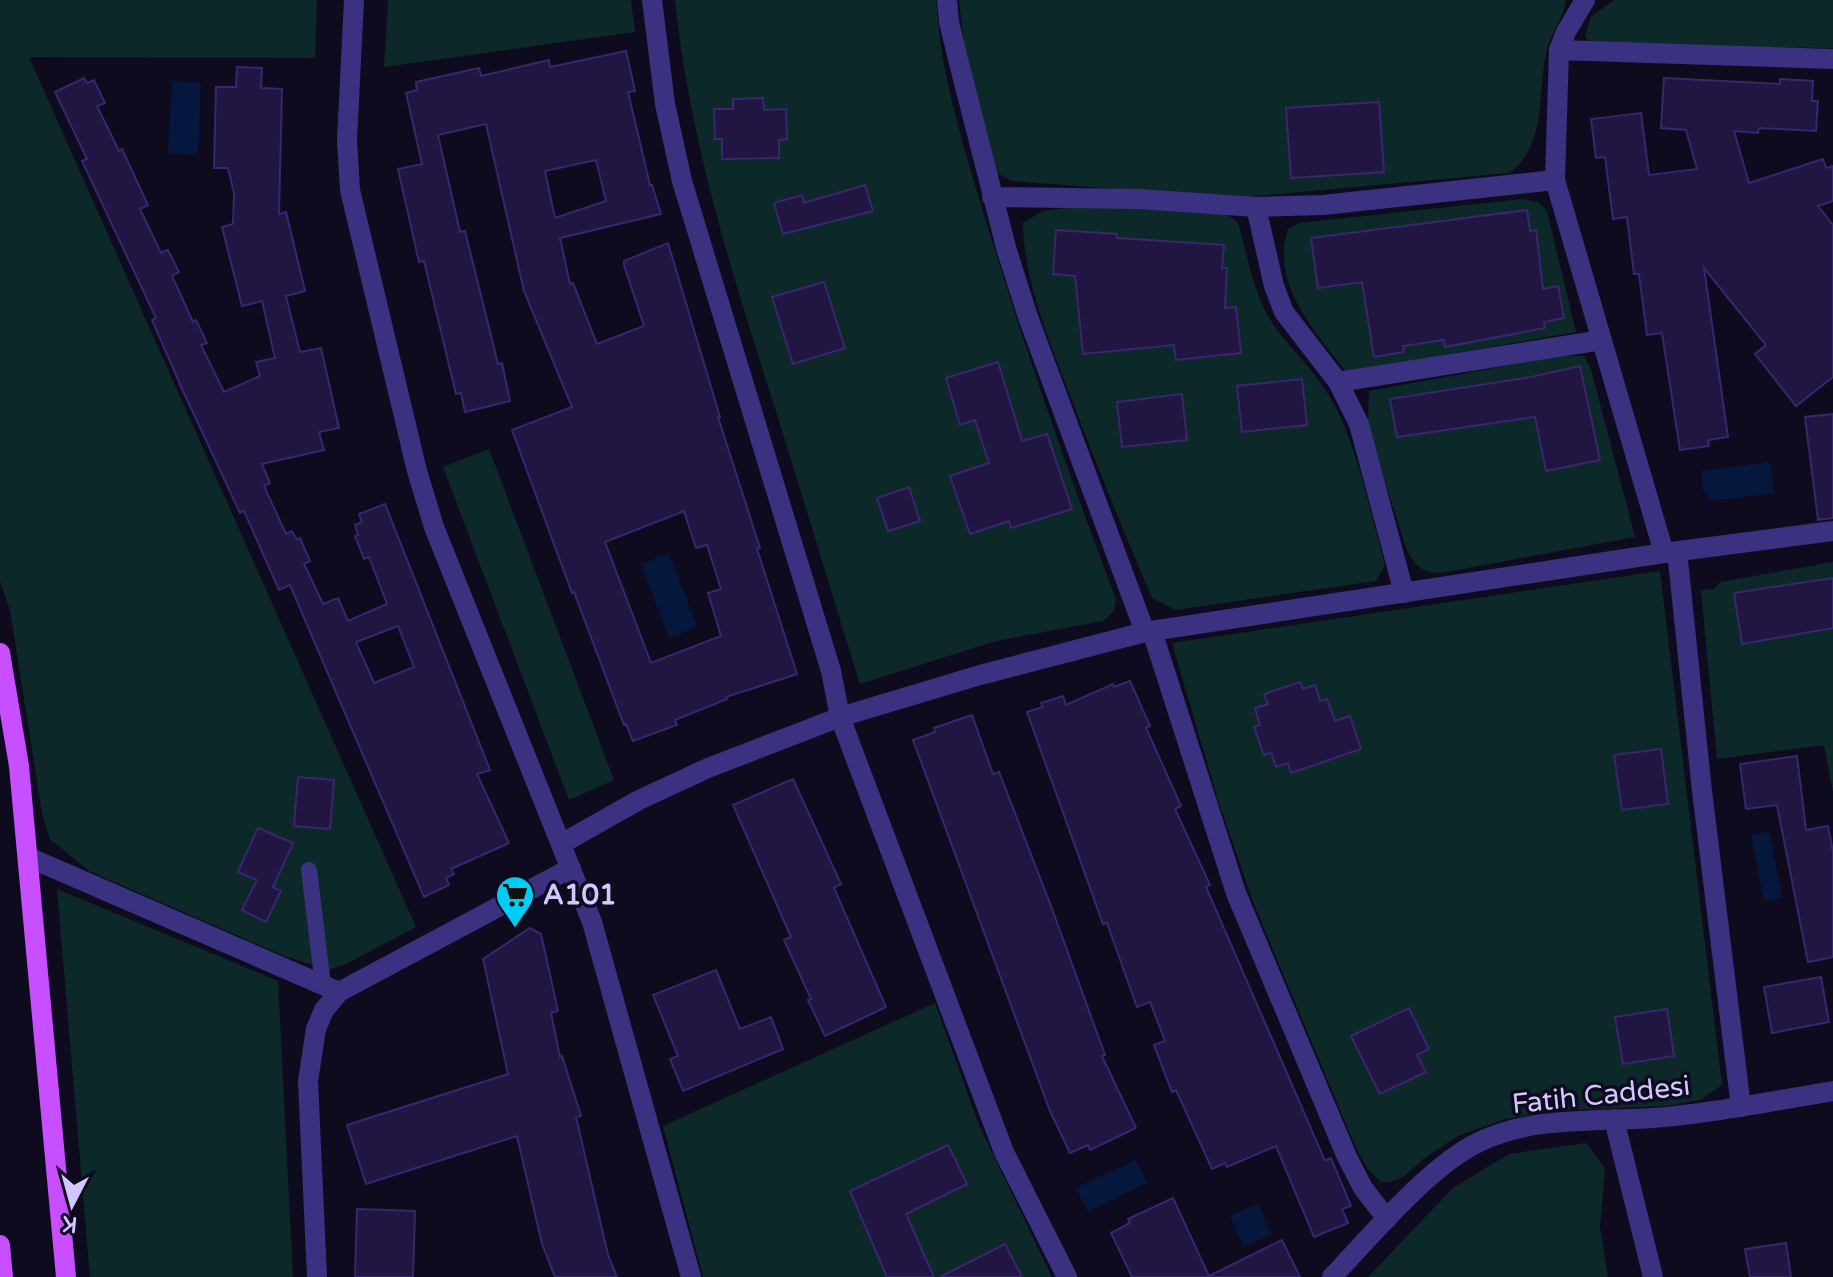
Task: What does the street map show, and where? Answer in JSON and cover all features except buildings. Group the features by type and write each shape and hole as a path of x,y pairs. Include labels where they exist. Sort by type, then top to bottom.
{"main road":[{"path":"0,653 19,766 66,1277"},
{"path":"0,1245 3,1277"}],"street":[{"path":"354,0 347,140 350,190 406,427 434,527 592,922 691,1277"},
{"path":"652,0 665,104 682,181 831,671 840,717 1004,1152 1067,1277"},
{"path":"947,0 949,22 992,197 1028,317 1148,632 1236,893 1347,1157 1363,1188 1387,1219"},
{"path":"1585,0 1559,50 1555,180 1602,340 1671,552 1741,1107"},
{"path":"1559,50 1833,59"},
{"path":"992,197 1107,197 1256,207 1369,202 1555,180"},
{"path":"1256,207 1278,299 1284,312 1338,382 1363,436 1404,593"},
{"path":"1338,382 1602,340"},
{"path":"561,844 639,800 708,768 840,717 980,675 1148,632 1671,552 1833,531"},
{"path":"28,857 331,989"},
{"path":"317,1277 308,1081 316,1029 331,989 571,868"},
{"name":"Fatih Caddesi","path":"1332,1277 1439,1170 1478,1143 1528,1126 1709,1112 1833,1091"},
{"path":"1614,1119 1653,1277"}],"lane":[{"path":"309,870 331,989"}],"green space":[{"path":"0,0 317,0 315,58 29,57 416,927 346,964 328,970 284,956 89,871 50,839 42,813 10,610 0,581"},
{"path":"388,0 631,0 635,32 384,67"},
{"path":"675,0 936,0 949,88 972,174 1034,370 1116,599 1114,611 1103,621 996,641 860,684 745,315 716,211 691,107"},
{"path":"959,0 1566,0 1548,46 1536,132 1522,161 1509,173 1233,198 1012,181 993,171 964,43"},
{"path":"1614,0 1833,0 1833,48 1591,45 1585,36 1591,17"},
{"path":"1523,199 1538,202 1547,211 1576,332 1346,372 1309,323 1290,288 1284,249 1288,229 1299,223"},
{"path":"1074,207 1207,210 1228,215 1238,223 1257,290 1268,316 1329,395 1351,442 1385,565 1376,581 1176,610 1152,598 1052,348 1027,265 1023,223 1043,211"},
{"path":"1560,356 1584,356 1591,369 1635,537 1441,573 1419,567 1406,548 1368,427 1369,391"},
{"path":"489,449 614,780 569,800 443,467"},
{"path":"1833,562 1833,792 1824,745 1717,759 1701,590 1714,589 1720,582"},
{"path":"1660,571 1722,1085 1700,1100 1666,1106 1548,1111 1502,1120 1458,1136 1403,1177 1381,1182 1368,1169 1356,1148 1255,907 1217,797 1172,643"},
{"path":"57,889 278,981 293,1277 90,1277"},
{"path":"935,1003 979,1125 1052,1277 703,1277 663,1126"},
{"path":"1586,1143 1605,1168 1600,1227 1608,1277 1368,1277 1453,1188 1509,1154"}],"water":[{"path":"172,81 201,83 198,155 168,153"},
{"path":"1770,462 1774,493 1712,501 1703,490 1701,471"},
{"path":"669,553 697,627 669,638 641,564"},
{"path":"1769,832 1782,897 1764,901 1751,835"},
{"path":"1136,1160 1147,1183 1088,1211 1076,1188"},
{"path":"1258,1204 1271,1234 1243,1247 1230,1216"}],"place":[{"name":"A101","path":"515,929"}]}
